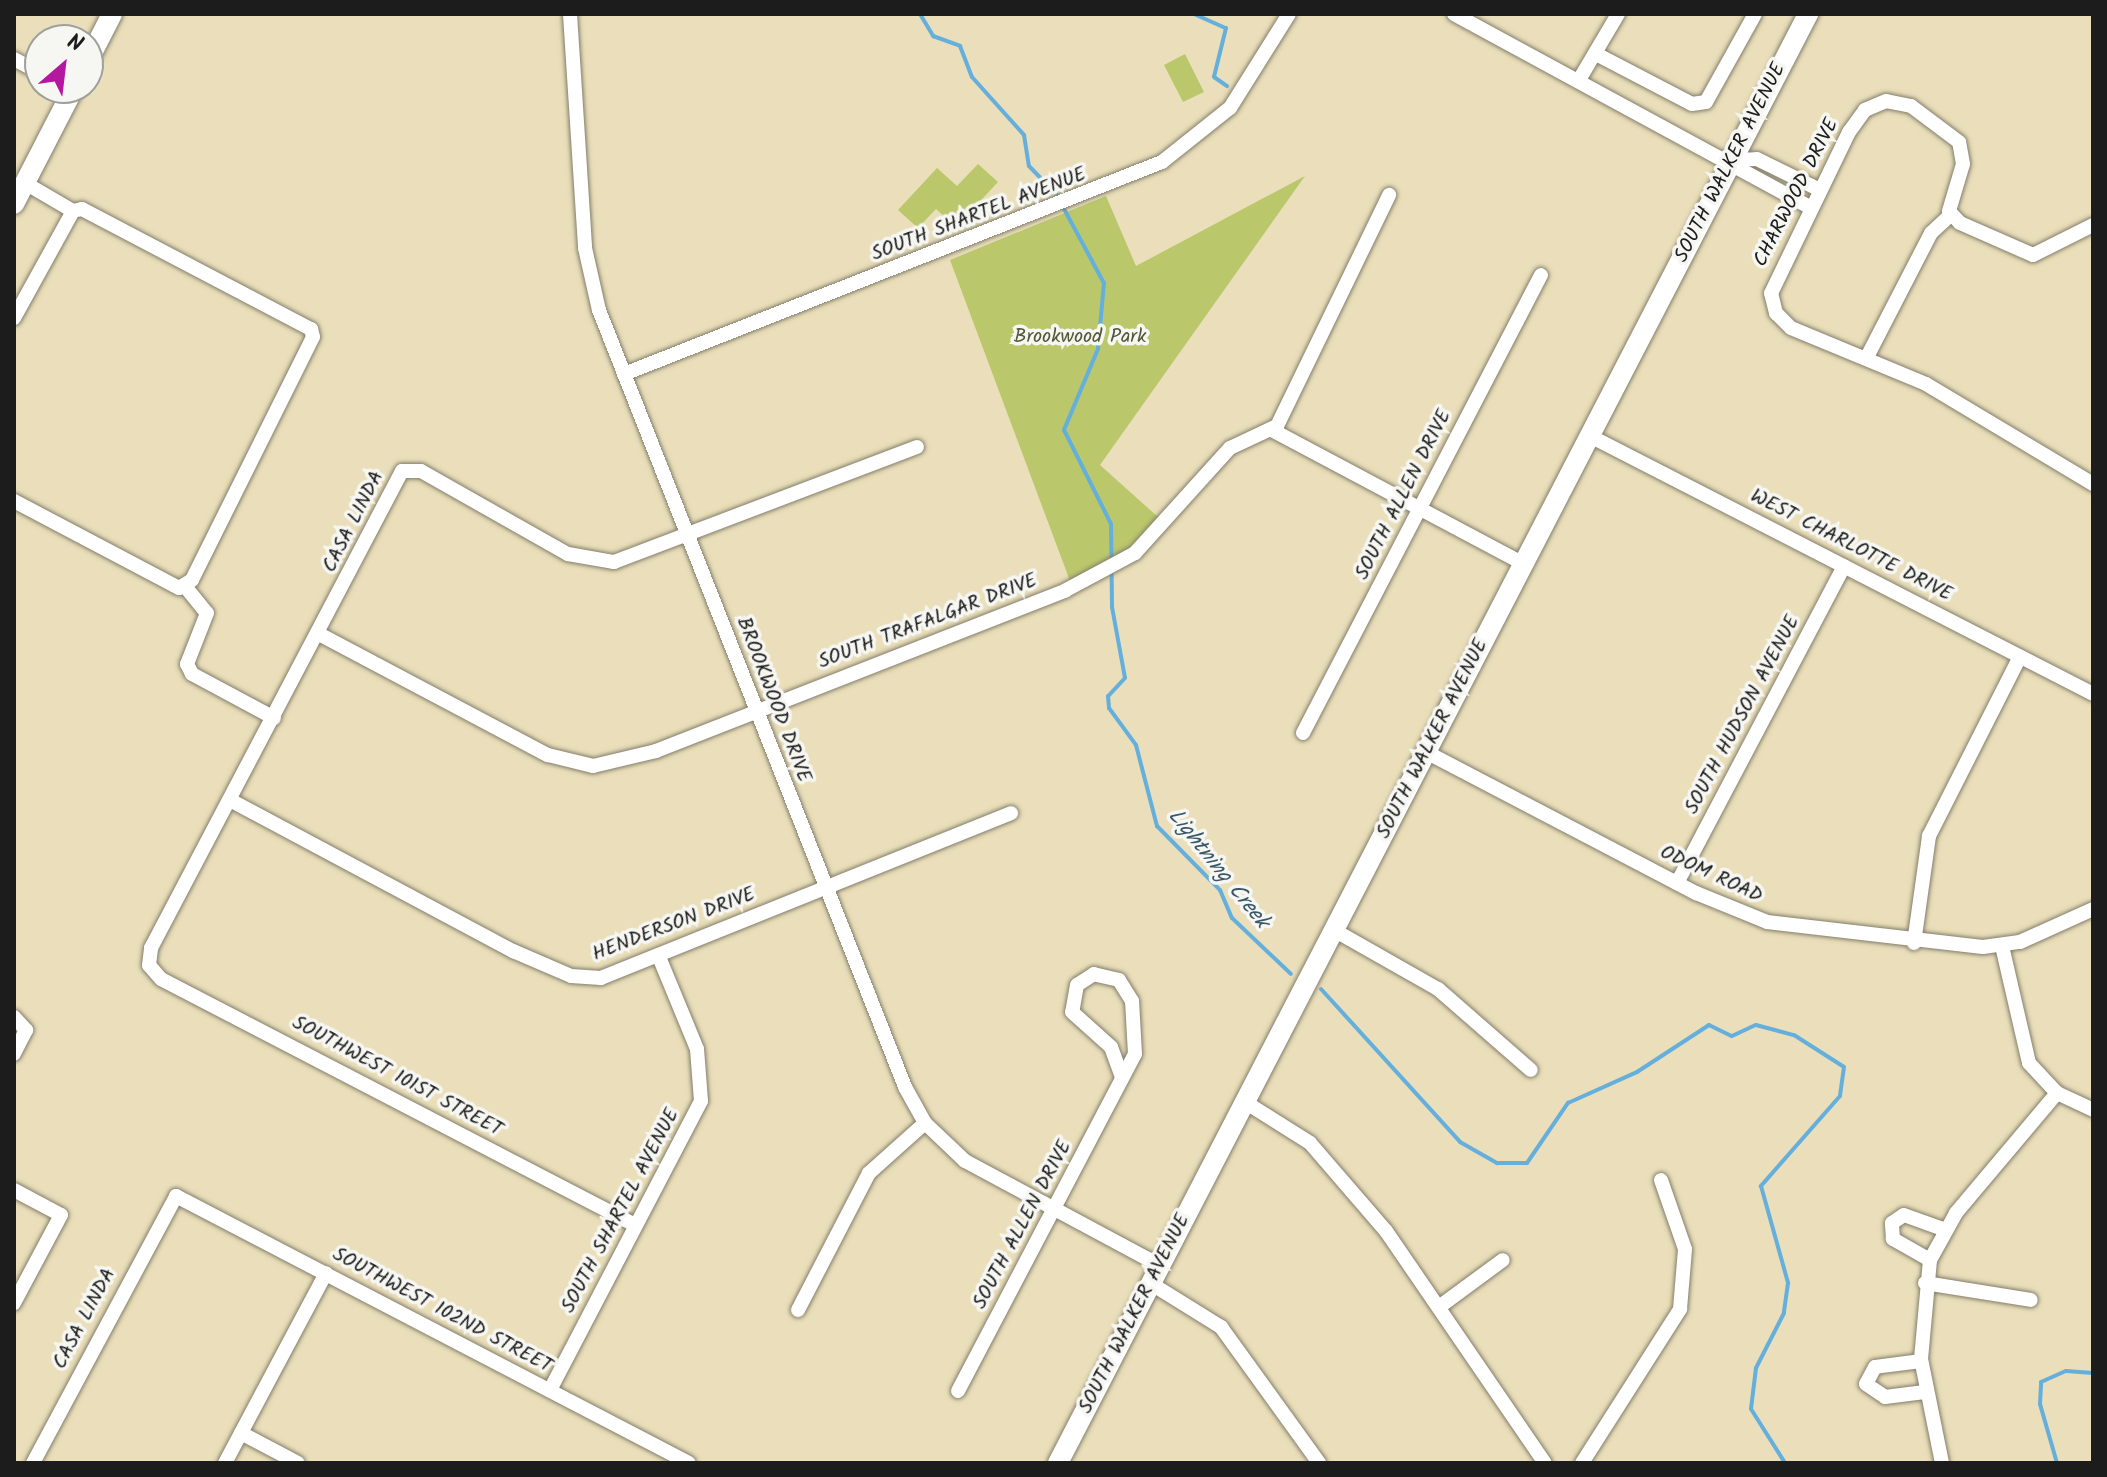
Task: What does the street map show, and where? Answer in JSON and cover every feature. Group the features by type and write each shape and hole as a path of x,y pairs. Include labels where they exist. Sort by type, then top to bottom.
{"main road":[{"name":"SOUTH WALKER AVENUE","path":"1058,1463 1808,14"},
{"path":"14,203 64,104"}],"street":[{"name":"BROOKWOOD DRIVE","path":"570,14 585,248 624,374 755,711 925,1123 965,1161 1053,1210 1154,1274 1221,1327 1319,1463"},
{"name":"SOUTH SHARTEL AVENUE","path":"624,374 1162,162 1208,129 1250,83 1289,14"},
{"path":"1454,14 1472,18 1579,80 1732,160 1809,207"},
{"path":"1579,80 1598,55 1618,14"},
{"path":"1598,55 1692,104 1706,102 1755,14"},
{"name":"CHARWOOD DRIVE","path":"1867,357 1791,328 1776,313 1774,278 1855,122 1880,103 1911,106 1955,134 1964,157 1950,215"},
{"path":"1732,160 1757,159 1818,189"},
{"path":"25,183 73,211 82,209 311,329 313,337 184,585"},
{"path":"1389,195 1272,430 1524,564"},
{"path":"14,318 73,211"},
{"path":"2093,225 2033,255 1950,215 1931,233 1867,357 1981,413 2093,484"},
{"name":"SOUTH ALLEN DRIVE","path":"1303,733 1541,275"},
{"name":"SOUTH TRAFALGAR DRIVE","path":"319,634 573,763 623,762 1099,576 1135,553 1230,448 1272,430"},
{"name":"WEST CHARLOTTE DRIVE","path":"1590,436 2093,694"},
{"name":"CASA LINDA","path":"149,959 319,634 393,481 408,469 583,560 630,560 917,447"},
{"path":"14,501 159,579 184,585 207,613 187,664 192,674 274,718"},
{"name":"SOUTH HUDSON AVENUE","path":"1677,883 1844,566"},
{"path":"1914,943 1929,836 2020,657"},
{"name":"ODOM ROAD","path":"1426,752 1677,883 1767,922 1914,943 2002,946 2093,909"},
{"name":"HENDERSON DRIVE","path":"232,801 571,976 601,978 1011,813"},
{"path":"1334,930 1438,989 1531,1070"},
{"path":"2002,946 2022,1049 2057,1093 2093,1110"},
{"name":"SOUTH SHARTEL AVENUE","path":"550,1390 701,1101 697,1049 659,957"},
{"name":"SOUTHWEST 101ST STREET","path":"149,959 161,979 635,1225"},
{"name":"SOUTH ALLEN DRIVE","path":"958,1391 1122,1077 1139,1042 1137,1016 1124,985 1094,974 1077,985 1072,1012 1111,1047 1122,1077"},
{"path":"14,1017 26,1030 14,1054"},
{"path":"1942,1463 1921,1361 1925,1283 1930,1260 1943,1229 2057,1093"},
{"path":"1245,1102 1310,1143 1439,1307 1545,1463"},
{"path":"798,1310 869,1173 925,1123"},
{"path":"1582,1463 1680,1309 1685,1249 1661,1180"},
{"path":"14,1190 61,1215 14,1303"},
{"name":"CASA LINDA","path":"33,1463 176,1196"},
{"name":"SOUTHWEST 102ND STREET","path":"176,1196 689,1463"},
{"path":"1930,1260 1893,1239 1892,1223 1904,1215 1943,1229"},
{"path":"1439,1307 1503,1260"},
{"path":"225,1463 326,1273"},
{"path":"1925,1283 2031,1300"},
{"path":"1921,1361 1875,1367 1866,1384 1885,1397 1925,1392"},
{"path":"241,1433 298,1463"}],"green space":[{"path":"1185,54 1204,92 1183,102 1164,65"},
{"path":"978,164 998,182 956,227 936,209 918,228 898,210 937,168 957,186"},
{"name":"Brookwood Park","path":"1305,176 1100,465 1158,517 1126,551 1070,581 950,260 1106,196 1136,266"}],"waterway":[{"name":"Lightning Creek","path":"920,14 933,36 960,46 972,77 1024,135 1029,166 1056,194 1104,283 1098,349 1064,430 1111,524 1112,607 1125,678 1108,696 1109,708 1136,745 1157,826 1220,890 1232,918 1291,974"},
{"path":"1194,14 1226,28 1214,77 1227,86"},
{"name":"Lightning Creek","path":"1321,989 1460,1142 1497,1163 1527,1163 1568,1103 1637,1072 1709,1025 1732,1036 1756,1025 1794,1035 1844,1067 1840,1096 1761,1186 1788,1283 1784,1313 1756,1368 1751,1409 1785,1463"},
{"name":"Lightning Creek","path":"2057,1463 2040,1404 2041,1382 2066,1371 2093,1373"}]}
